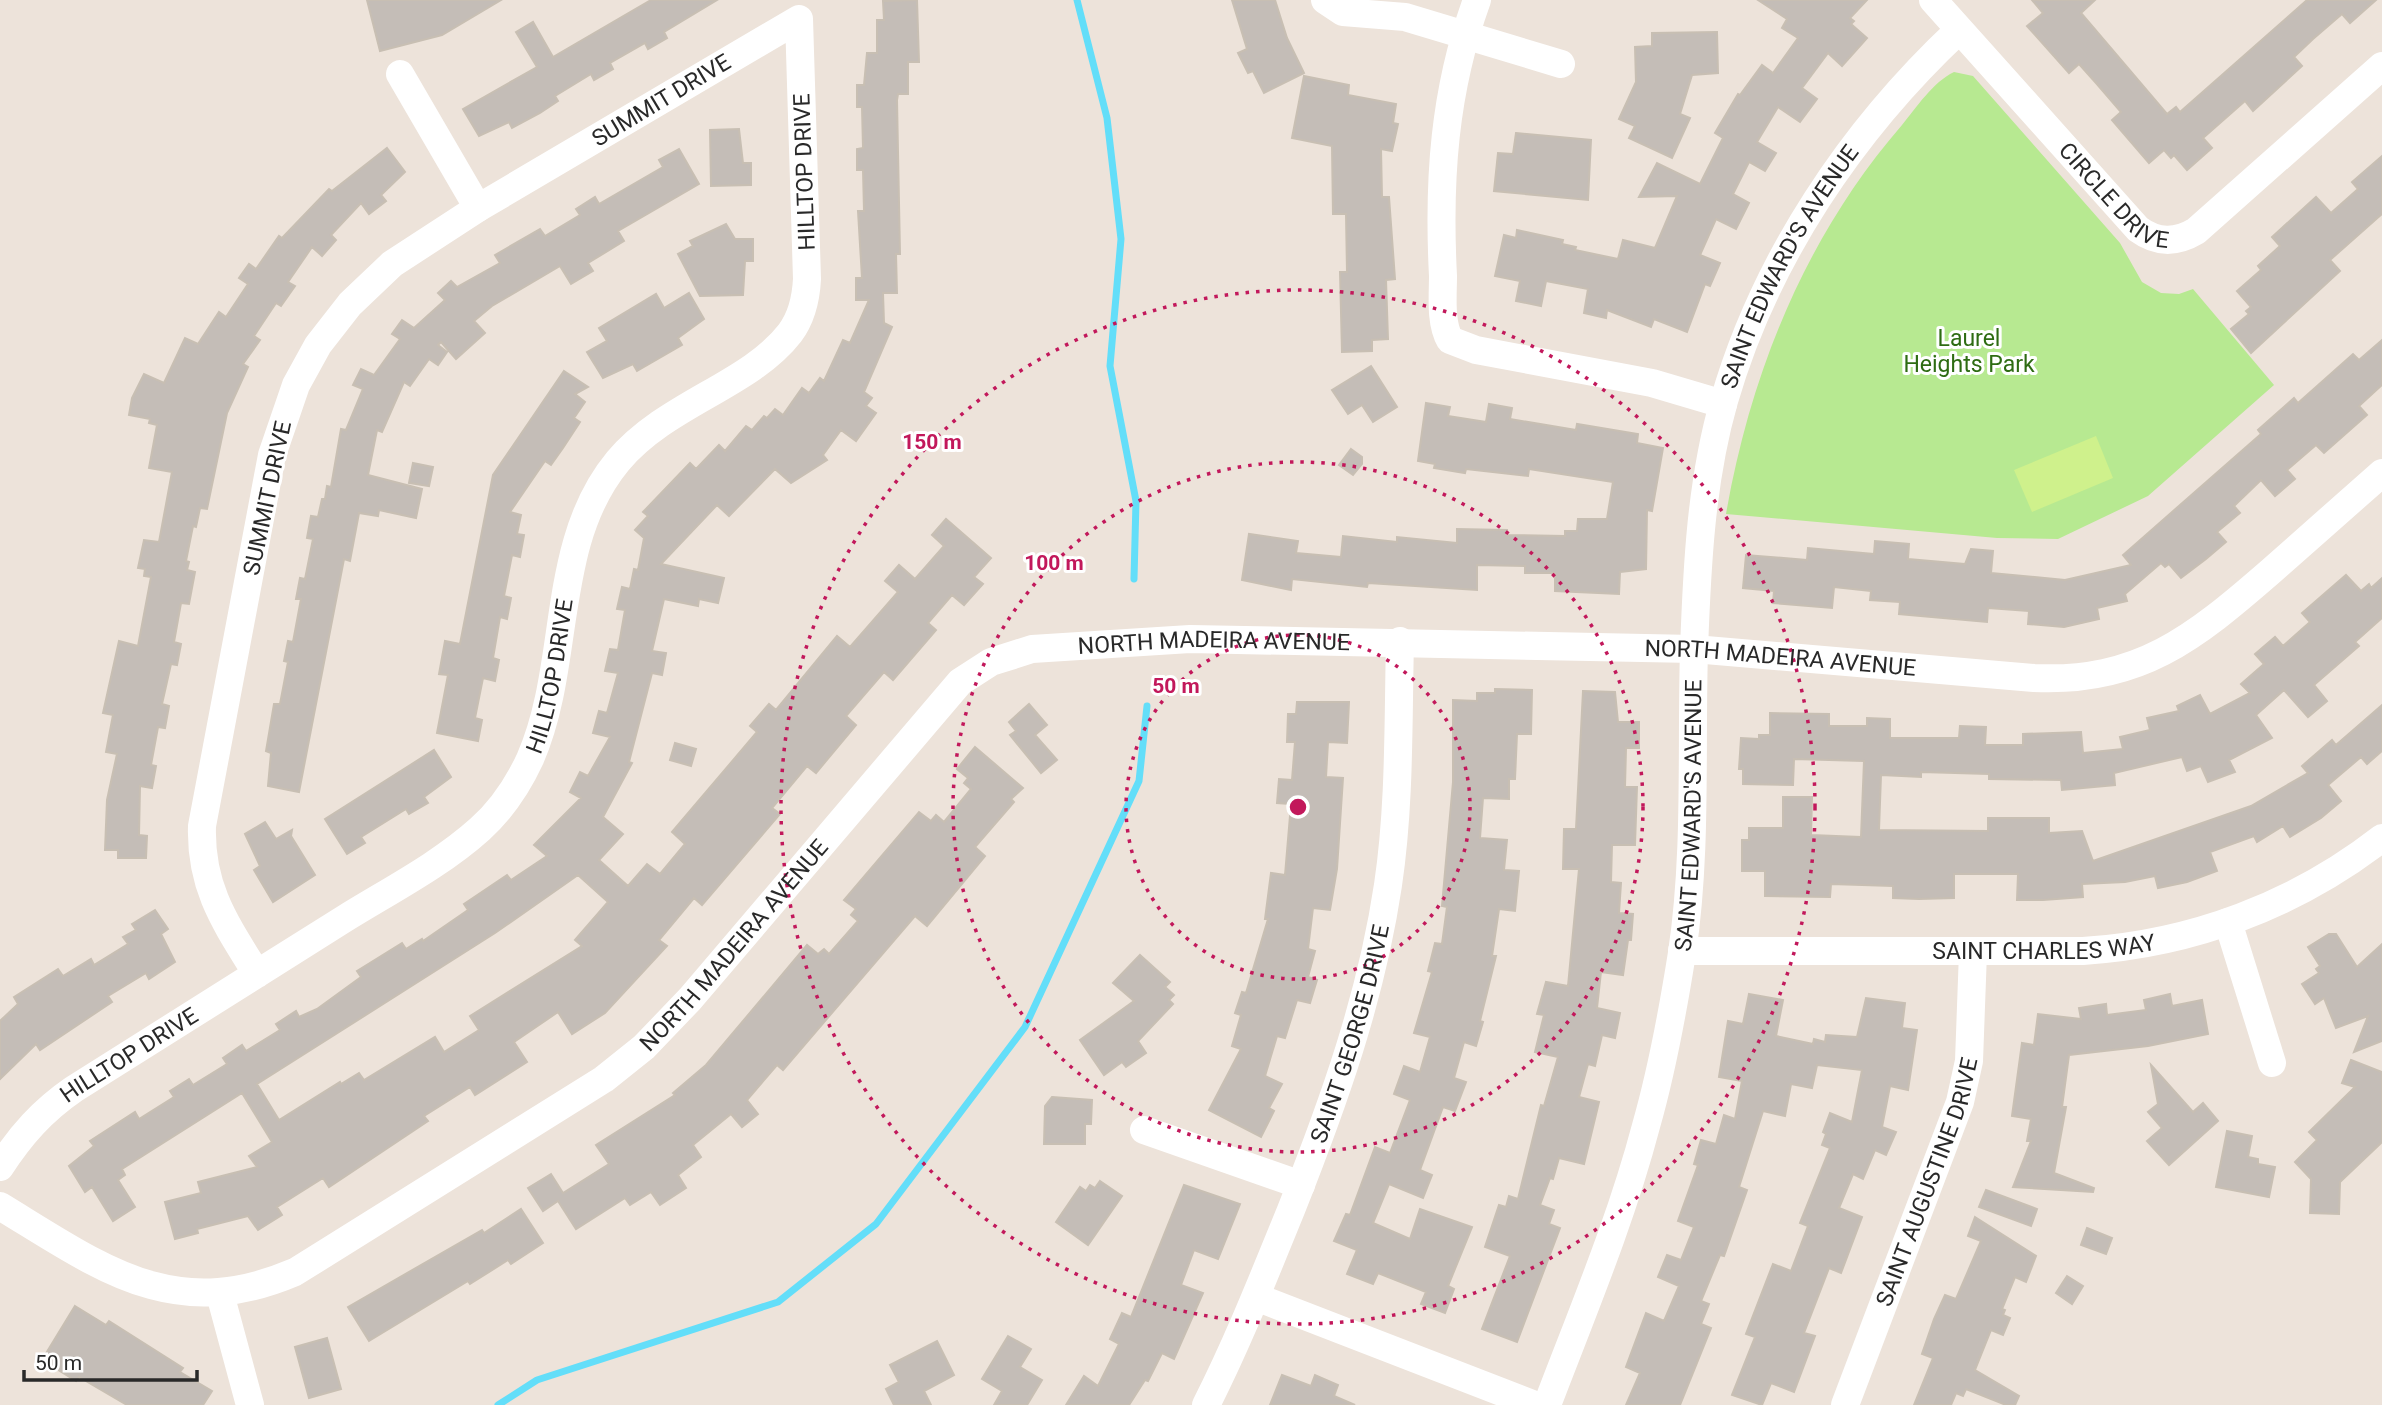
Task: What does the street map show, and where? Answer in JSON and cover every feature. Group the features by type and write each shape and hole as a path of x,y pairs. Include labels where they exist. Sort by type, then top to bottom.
{"street":[{"path":"1325,0 1343,12 1392,14 1561,64"},
{"path":"1477,0 1449,100 1440,170 1444,305 1450,340 1476,350 1652,383 1723,404"},
{"name":"CIRCLE DRIVE","path":"1933,0 2138,229 2159,240 2179,239 2196,231 2382,66"},
{"name":"SUMMIT DRIVE","path":"257,974 212,897 204,871 201,844 204,812 275,443 287,405 305,366 350,304 411,250 799,19"},
{"name":"HILLTOP DRIVE","path":"0,1167 19,1138 49,1106 464,843 497,811 521,777 537,739 580,534 606,476 647,431 766,357 791,332 798,320 807,279 799,19"},
{"name":"SAINT EDWARD'S AVENUE","path":"1547,1405 1630,1181 1647,1126 1682,951 1690,828 1694,649 1700,540 1706,490 1723,404 1766,294 1813,206 1871,124 1959,30"},
{"path":"400,74 478,208"},
{"name":"NORTH MADEIRA AVENUE","path":"0,1206 64,1245 136,1282 182,1292 220,1294 275,1281 320,1259 625,1063 690,999 945,698 974,671 1010,654 1032,649 1115,641 1400,641 1694,649 2034,678 2105,674 2152,659 2196,634 2382,472"},
{"name":"SAINT GEORGE DRIVE","path":"1206,1405 1256,1297 1351,1051 1377,948 1393,839 1400,641"},
{"name":"SAINT CHARLES WAY","path":"1682,951 1973,952 2114,949 2170,939 2228,922 2304,889 2382,838"},
{"path":"2228,922 2272,1063"},
{"name":"SAINT AUGUSTINE DRIVE","path":"1845,1405 1961,1101 1969,1061 1973,952"},
{"path":"1144,1130 1301,1185"},
{"path":"220,1294 250,1405"},
{"path":"1256,1297 1535,1405"}],"green space":[{"name":"Laurel Heights Park","path":"1954,72 1973,76 2120,243 2142,282 2161,293 2179,294 2193,289 2274,385 2148,496 2058,539 1997,538 1726,514 1737,461 1767,357 1787,307 1811,259 1868,168 1925,96"},
{"path":"2096,436 2113,478 2032,512 2014,470"}],"building":[{"path":"367,0 501,0 442,35 380,51"},
{"path":"651,0 717,0 664,32 667,38 648,49 645,43 610,63 613,69 594,80 591,74 555,96 558,101 540,113 512,128 509,122 479,136 463,109 537,67 516,32 533,22 553,57"},
{"path":"917,0 919,62 908,62 908,94 898,94 897,100 900,254 896,254 897,293 883,293 884,323 892,327 864,392 872,398 866,406 876,413 856,441 841,430 823,455 827,460 791,483 775,469 729,516 717,505 661,564 724,578 718,603 699,599 698,606 664,599 652,651 666,653 662,675 652,673 629,762 632,763 603,817 623,834 599,860 628,886 647,864 660,874 685,844 672,832 757,732 750,726 769,704 776,710 837,636 850,647 898,592 885,581 899,565 915,579 944,546 932,535 946,519 991,558 974,577 983,584 964,605 952,595 928,623 936,630 893,680 884,672 846,716 856,725 816,773 807,766 772,808 780,814 702,905 694,898 659,940 667,946 605,1013 572,1034 558,1012 514,1042 527,1062 475,1095 470,1087 424,1116 428,1121 329,1187 323,1178 277,1207 282,1215 258,1230 248,1216 197,1229 198,1233 175,1239 165,1202 201,1193 198,1182 257,1167 249,1156 272,1142 242,1093 122,1169 125,1175 118,1180 135,1207 113,1221 92,1187 85,1192 69,1166 94,1146 90,1141 135,1112 139,1119 174,1097 170,1091 189,1079 193,1085 227,1064 223,1058 242,1045 246,1051 280,1030 276,1024 296,1011 299,1017 317,1009 361,977 357,971 402,943 406,949 422,939 423,941 468,910 464,904 507,875 511,880 547,856 534,845 581,798 570,792 580,772 588,776 610,737 593,733 599,711 607,713 618,673 605,671 610,649 618,650 625,610 617,609 622,587 630,589 634,569 638,570 644,538 635,530 648,516 643,512 690,463 696,469 719,445 725,451 746,426 752,430 764,416 767,418 775,409 783,415 802,388 809,393 820,378 824,381 843,340 850,343 869,300 856,300 856,278 862,278 858,211 864,211 863,170 857,170 857,149 863,148 862,107 857,107 857,85 864,85 867,53 877,53 877,20 884,20 883,1","holes":["578,875 608,902 575,940 582,946 470,1016 479,1030 444,1052 435,1037 364,1080 359,1073 341,1084 340,1082 279,1120 257,1084 495,933"]},
{"path":"1232,0 1275,0 1287,38 1304,73 1264,93 1253,71 1248,73 1238,53 1247,49"},
{"path":"1758,0 1867,0 1850,18 1854,21 1851,24 1867,38 1842,66 1828,53 1802,88 1817,99 1800,122 1778,107 1757,142 1776,153 1765,171 1749,162 1733,194 1749,203 1736,229 1716,219 1700,255 1720,263 1710,286 1705,284 1687,332 1654,319 1651,327 1607,310 1606,318 1584,313 1588,289 1546,281 1541,306 1516,301 1520,281 1495,276 1504,235 1516,238 1517,230 1563,240 1562,244 1576,247 1575,250 1618,259 1623,240 1655,248 1677,196 1639,197 1657,163 1700,184 1723,138 1715,133 1738,94 1740,95 1762,65 1773,73 1798,38 1782,28 1787,19"},
{"path":"2032,0 2095,0 2081,13 2167,114 2176,107 2180,112 2307,0 2376,0 2350,23 2342,14 2313,39 2294,57 2302,66 2253,111 2245,101 2203,138 2212,148 2187,170 2174,155 2171,158 2164,150 2149,163 2112,120 2121,112 2096,83 2079,64 2069,73 2027,26 2043,13"},
{"path":"1717,32 1718,73 1692,75 1680,114 1690,118 1672,158 1629,138 1635,126 1619,119 1636,82 1635,47 1652,46 1652,33"},
{"path":"1304,76 1349,85 1348,95 1396,104 1393,123 1398,124 1392,151 1381,149 1382,197 1389,197 1395,279 1386,280 1388,339 1372,340 1372,351 1342,352 1340,272 1347,272 1346,214 1333,214 1332,146 1292,138"},
{"path":"739,129 743,163 751,163 751,185 711,186 710,130"},
{"path":"1516,133 1591,140 1588,200 1494,191 1498,153 1513,154"},
{"path":"387,148 405,172 381,195 386,201 369,214 361,203 331,235 336,240 322,256 312,247 288,282 295,286 281,306 276,303 254,336 260,340 243,364 248,367 227,413 207,509 200,508 196,527 193,526 186,561 189,562 187,570 195,572 189,604 181,603 174,642 181,644 177,665 171,664 162,704 169,706 165,728 158,727 151,765 156,766 152,788 140,786 139,835 147,836 146,858 118,858 118,850 105,850 107,800 117,754 106,752 113,715 103,713 119,641 138,646 151,577 144,576 145,569 138,568 144,540 159,542 172,472 149,468 157,425 149,423 150,419 129,415 132,398 144,374 164,383 185,338 198,344 219,312 226,317 248,284 239,278 249,264 256,269 279,236 282,238 329,189 332,191"},
{"path":"679,149 699,184 618,231 624,241 588,263 593,271 571,284 560,266 492,306 474,321 485,333 456,359 441,342 438,345 447,352 438,365 429,359 410,386 404,382 382,432 377,430 368,475 422,489 416,518 379,510 378,516 359,513 350,561 344,559 299,792 268,786 271,753 266,751 274,704 280,704 288,662 284,661 288,641 293,642 301,599 296,599 300,578 305,579 313,539 307,538 311,516 318,517 327,486 331,487 341,429 346,430 363,389 353,385 361,369 374,375 400,339 392,334 402,320 414,328 445,300 438,293 451,281 457,287 500,263 495,255 540,229 545,236 580,215 576,209 595,197 599,204 663,167 659,160"},
{"path":"2382,156 2382,214 2330,260 2340,271 2251,353 2231,329 2249,314 2246,311 2251,307 2237,291 2261,270 2258,266 2280,246 2272,237 2316,197 2331,213 2358,189 2352,182"},
{"path":"726,224 735,239 753,239 753,261 745,261 743,295 700,296 678,254 693,246 690,241"},
{"path":"689,293 704,319 678,338 682,345 637,371 633,364 603,378 587,352 607,341 599,328 656,294 664,308"},
{"path":"2382,340 2382,385 2359,406 2367,415 2324,453 2316,445 2287,470 2295,479 2275,496 2261,480 2234,506 2240,513 2217,532 2226,542 2206,559 2181,578 2169,564 2165,567 2161,563 2125,594 2127,601 2097,608 2099,619 2064,627 2028,624 2029,611 1988,608 1987,622 1899,614 1900,602 1870,600 1871,591 1834,587 1832,608 1773,603 1774,591 1743,588 1746,555 1807,560 1808,548 1874,554 1875,541 1909,544 1908,559 1965,564 1971,549 1993,551 1991,573 2065,580 2131,565 2123,555 2261,434 2258,430 2294,398 2298,403 2353,354 2359,360"},
{"path":"1371,366 1397,407 1373,422 1362,405 1348,414 1332,390"},
{"path":"564,371 588,387 575,394 585,402 574,418 580,422 563,448 551,465 545,461 510,512 521,515 517,534 524,535 520,557 512,555 504,596 511,598 507,619 500,617 493,658 499,660 495,681 483,678 475,718 482,720 478,741 437,733 448,675 439,674 445,641 460,644 493,475"},
{"path":"1426,403 1450,407 1448,416 1486,422 1489,404 1512,408 1510,419 1576,430 1577,424 1638,434 1637,443 1663,448 1652,511 1647,510 1646,569 1620,572 1619,594 1555,591 1555,573 1525,573 1525,566 1477,565 1477,590 1368,583 1367,587 1292,579 1291,590 1242,580 1249,534 1298,541 1296,553 1341,557 1343,536 1397,542 1397,537 1457,543 1457,529 1507,530 1507,535 1565,536 1565,531 1577,531 1578,519 1607,519 1613,482 1529,469 1528,476 1466,469 1465,473 1434,468 1435,464 1418,461"},
{"path":"1351,449 1362,457 1362,464 1353,475 1339,465"},
{"path":"413,463 433,467 429,486 409,483"},
{"path":"2346,575 2361,591 2369,584 2371,588 2382,578 2382,618 2355,642 2359,646 2314,685 2327,701 2308,717 2284,690 2256,715 2272,738 2229,760 2235,772 2208,782 2201,766 2187,771 2182,757 2114,773 2115,785 2062,790 2061,780 1989,779 1989,774 1921,772 1921,777 1881,775 1879,830 1988,831 1988,818 2049,818 2049,833 2082,831 2093,861 2251,806 2308,773 2302,766 2332,740 2336,745 2382,705 2382,751 2367,764 2361,757 2328,785 2341,801 2321,818 2290,837 2283,826 2257,842 2254,836 2210,852 2217,871 2187,882 2158,888 2155,876 2125,882 2082,884 2083,897 2043,900 2017,900 2018,874 1954,874 1954,898 1919,899 1893,898 1893,886 1831,884 1830,897 1765,896 1765,871 1742,871 1742,840 1749,840 1749,828 1783,828 1783,797 1812,797 1811,835 1861,837 1864,761 1794,759 1793,785 1743,784 1743,769 1739,769 1741,738 1759,739 1759,735 1770,735 1770,713 1829,714 1829,726 1867,726 1867,718 1890,719 1890,738 1959,738 1960,726 1986,727 1985,745 2023,745 2023,734 2081,732 2083,753 2123,749 2120,737 2150,730 2147,718 2179,711 2177,706 2200,695 2210,714 2250,693 2241,684 2264,664 2255,654 2275,637 2283,646 2310,622 2302,613"},
{"path":"1495,689 1532,690 1531,734 1517,734 1515,779 1509,779 1509,799 1483,798 1480,838 1507,840 1504,870 1519,871 1515,911 1499,909 1492,956 1496,956 1480,1021 1483,1022 1476,1046 1464,1042 1454,1078 1466,1082 1455,1111 1443,1107 1420,1170 1432,1175 1423,1198 1389,1184 1373,1223 1410,1239 1420,1209 1472,1227 1448,1286 1454,1289 1445,1313 1421,1304 1426,1292 1378,1273 1373,1284 1347,1274 1357,1250 1334,1241 1346,1214 1350,1215 1375,1147 1390,1153 1410,1100 1394,1094 1404,1066 1420,1072 1430,1037 1414,1033 1432,972 1428,971 1435,943 1442,944 1447,907 1442,906 1453,782 1453,700 1477,701 1477,693 1495,693"},
{"path":"1583,691 1615,692 1618,722 1639,722 1639,748 1626,748 1625,787 1637,787 1635,845 1612,845 1611,882 1621,883 1619,913 1633,914 1631,940 1628,940 1623,975 1601,972 1597,1008 1620,1013 1615,1038 1602,1035 1595,1066 1588,1064 1579,1097 1599,1102 1584,1164 1559,1158 1553,1179 1550,1178 1540,1205 1554,1210 1549,1224 1560,1228 1517,1342 1482,1329 1510,1256 1485,1247 1499,1205 1506,1207 1509,1196 1518,1199 1541,1105 1544,1106 1558,1057 1535,1052 1544,1015 1537,1014 1546,982 1568,986 1579,869 1563,869 1564,829 1576,829"},
{"path":"1297,702 1349,702 1347,743 1328,742 1326,777 1343,778 1337,869 1330,910 1313,908 1308,949 1315,951 1308,977 1317,980 1310,1003 1297,1000 1285,1038 1277,1036 1265,1076 1282,1084 1269,1108 1274,1111 1261,1137 1209,1110 1241,1049 1232,1046 1241,1015 1235,1013 1242,992 1246,993 1268,919 1265,919 1271,873 1285,875 1291,804 1277,803 1279,779 1292,780 1295,742 1287,742 1288,714 1296,714"},
{"path":"1029,704 1047,725 1035,735 1057,760 1041,773 1010,735 1016,731 1009,722"},
{"path":"675,743 696,749 691,766 670,760"},
{"path":"975,747 1023,788 1011,799 1014,802 975,847 985,856 927,926 915,916 783,1070 777,1065 747,1100 758,1114 742,1127 731,1114 693,1145 701,1157 678,1175 686,1188 660,1205 651,1192 630,1205 625,1198 576,1229 558,1201 543,1211 528,1188 551,1174 563,1193 609,1164 596,1145 675,1095 673,1093 706,1065 807,945 818,954 824,949 829,954 858,921 851,915 856,909 844,900 919,812 931,821 936,815 944,822 971,789 964,783 968,778 957,769"},
{"path":"434,750 451,777 424,797 428,803 409,814 406,809 361,837 365,843 347,854 325,819"},
{"path":"265,822 276,839 292,830 291,836 315,875 273,902 254,870 260,866 245,834"},
{"path":"155,910 168,929 161,934 175,962 149,979 146,973 108,996 112,1002 40,1050 36,1044 0,1079 0,1021 18,1004 14,997 58,969 63,976 91,959 94,965 128,944 123,937 136,930 132,924"},
{"path":"2329,934 2336,934 2357,967 2382,944 2382,1041 2354,1052 2368,1016 2336,1028 2324,998 2315,1004 2302,984 2319,973 2316,969 2320,966 2308,947"},
{"path":"1140,955 1170,982 1165,987 1174,995 1169,1000 1173,1004 1138,1041 1146,1053 1126,1067 1122,1062 1104,1075 1080,1040 1134,1001 1113,983"},
{"path":"1749,994 1783,1000 1776,1036 1813,1044 1814,1039 1825,1042 1826,1035 1857,1037 1866,998 1905,1003 1902,1028 1917,1030 1908,1090 1890,1086 1882,1127 1896,1132 1886,1155 1875,1150 1863,1179 1853,1174 1839,1208 1862,1217 1841,1273 1829,1268 1804,1333 1815,1336 1794,1392 1771,1383 1762,1405 1732,1395 1755,1337 1746,1334 1773,1264 1791,1271 1808,1226 1800,1223 1830,1148 1822,1145 1826,1134 1823,1132 1830,1113 1852,1122 1862,1070 1817,1065 1812,1088 1791,1084 1785,1116 1763,1111 1739,1187 1747,1190 1724,1256 1720,1255 1701,1301 1709,1304 1701,1324 1711,1328 1680,1405 1626,1405 1640,1373 1626,1367 1646,1313 1664,1321 1679,1286 1658,1277 1667,1255 1681,1260 1694,1227 1678,1221 1698,1165 1694,1164 1701,1140 1716,1144 1724,1115 1735,1119 1742,1081 1719,1077 1728,1021 1743,1024"},
{"path":"2170,994 2172,1006 2202,1000 2208,1034 2148,1046 2069,1055 2062,1107 2066,1107 2054,1173 2094,1188 2093,1192 2013,1187 2031,1141 2027,1141 2031,1119 2012,1116 2022,1043 2034,1045 2038,1014 2081,1019 2079,1008 2106,1004 2107,1015 2146,1010 2144,1000"},
{"path":"2351,1060 2382,1072 2382,1142 2340,1182 2339,1214 2310,1213 2311,1179 2295,1162 2317,1140 2309,1132 2355,1087 2342,1083"},
{"path":"2151,1065 2193,1112 2203,1103 2218,1121 2169,1165 2147,1141 2162,1128 2148,1112 2158,1104"},
{"path":"1052,1097 1092,1100 1091,1124 1085,1124 1085,1144 1044,1144 1045,1106"},
{"path":"2227,1131 2252,1136 2248,1157 2258,1159 2258,1164 2275,1167 2269,1197 2216,1187"},
{"path":"1100,1181 1122,1196 1088,1245 1056,1222 1080,1187 1086,1191 1090,1185 1095,1188"},
{"path":"1184,1185 1240,1204 1218,1259 1194,1250 1181,1285 1203,1293 1174,1359 1162,1353 1148,1381 1145,1380 1129,1405 1066,1405 1084,1376 1098,1386 1119,1344 1110,1339 1122,1313 1131,1317"},
{"path":"1986,1190 2037,1209 2031,1226 1979,1207"},
{"path":"521,1209 543,1243 511,1264 508,1260 470,1284 468,1281 369,1341 348,1307 482,1230 484,1233"},
{"path":"1975,1217 2036,1256 2026,1282 2015,1277 2002,1309 2005,1310 2003,1315 2010,1318 2003,1335 1991,1330 1975,1370 2019,1396 2015,1405 2006,1405 1966,1389 1963,1396 1956,1393 1951,1405 1914,1405 1933,1358 1922,1354 1934,1319 1945,1295 1956,1299 1981,1241 1968,1236"},
{"path":"2087,1228 2112,1238 2106,1254 2081,1245"},
{"path":"2067,1276 2083,1286 2072,1304 2056,1293"},
{"path":"75,1306 106,1325 109,1321 183,1368 180,1372 212,1391 203,1405 127,1405 79,1377 76,1381 42,1360"},
{"path":"1008,1336 1031,1349 1020,1367 1042,1380 1027,1405 994,1405 1002,1391 982,1379"},
{"path":"327,1338 341,1389 309,1398 295,1347"},
{"path":"937,1341 954,1375 924,1391 931,1405 894,1405 886,1389 899,1382 890,1365"},
{"path":"1282,1375 1311,1386 1315,1375 1338,1385 1334,1396 1355,1405 1270,1405"}],"waterway":[{"path":"1077,0 1107,118 1121,239 1110,366 1136,501 1134,579"},
{"path":"498,1405 537,1380 778,1302 876,1224 1025,1027 1139,781 1147,706"}]}
